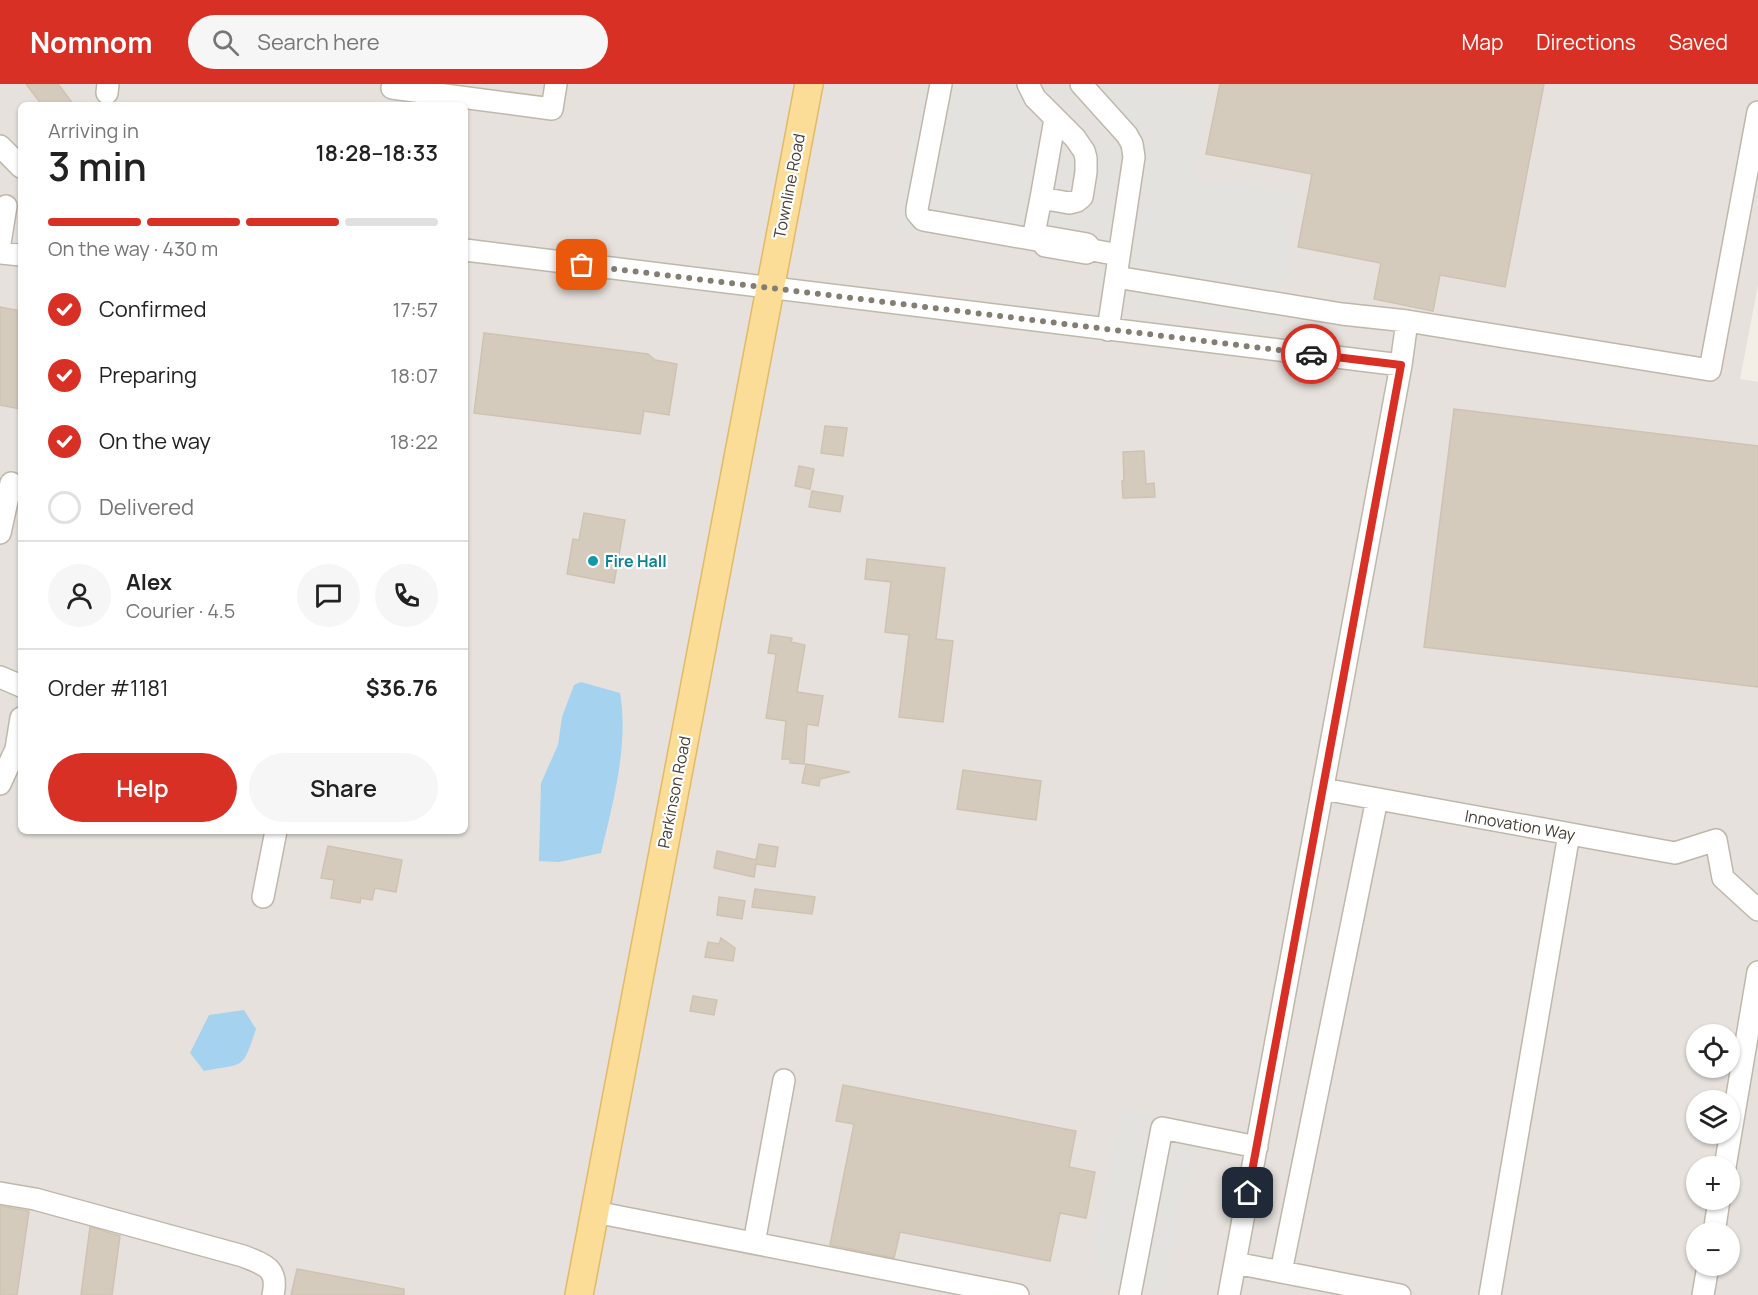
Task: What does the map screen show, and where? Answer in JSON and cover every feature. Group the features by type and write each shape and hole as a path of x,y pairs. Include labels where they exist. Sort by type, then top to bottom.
{"main road":[{"name":"Townline Road","path":"770,289 809,84"},
{"name":"Parkinson Road","path":"579,1295 770,289"}],"street":[{"path":"391,92 552,109 556,84"},
{"path":"941,84 917,213 923,220 1038,240 1047,237 1087,244 1092,250 1119,255"},
{"path":"1028,84 1035,98 1075,138 1084,151 1086,172 1082,197 1069,203 1041,198"},
{"path":"1082,84 1113,118 1132,144 1134,157 1108,330"},
{"path":"1116,277 1710,370 1758,112"},
{"path":"1038,240 1041,198 1055,119"},
{"path":"0,146 18,164"},
{"path":"0,243 6,206"},
{"path":"468,250 1401,365"},
{"path":"0,253 18,255"},
{"path":"1229,1295 1401,365 1407,321"},
{"path":"0,533 11,483"},
{"path":"0,677 18,685"},
{"path":"0,783 16,749 18,737"},
{"name":"Innovation Way","path":"1323,789 1675,853 1716,840 1723,878 1758,910"},
{"path":"1281,1272 1377,799"},
{"path":"263,897 275,834"},
{"path":"1490,1295 1569,834"},
{"path":"1727,1156 1758,972"},
{"path":"753,1243 784,1080"},
{"path":"1130,1295 1162,1128 1257,1147"},
{"path":"0,1193 35,1199 243,1256 271,1270 275,1276 273,1295"},
{"path":"595,1212 1018,1295"},
{"path":"1235,1263 1400,1295"},
{"path":"1703,1295 1706,1276"}],"shaded area":[{"path":"0,84 1758,84 1758,285 1740,379 1758,382 1758,1295 0,1295"},
{"path":"919,84 1126,84 1207,96 1195,178 1297,193 1277,327 1097,300 1102,261 897,230"},
{"path":"1122,1110 1198,1126 1162,1293 1086,1276"}],"water":[{"path":"581,682 620,693 623,732 621,753 601,853 559,862 539,861 541,783 558,745 562,717 574,685"},
{"path":"244,1010 256,1029 248,1052 235,1065 204,1071 190,1053 209,1015"}],"building":[{"path":"26,84 58,84 72,102 40,102"},
{"path":"1220,84 1544,84 1505,287 1440,275 1433,311 1374,299 1381,263 1298,247 1312,174 1206,154"},
{"path":"0,307 18,310 18,408 0,405"},
{"path":"484,333 648,354 655,360 677,364 669,415 644,411 640,434 474,413"},
{"path":"1454,409 1758,446 1758,687 1424,647"},
{"path":"825,426 847,428 843,456 821,453"},
{"path":"1144,451 1146,484 1154,483 1155,497 1123,498 1123,452"},
{"path":"799,466 814,469 810,489 795,486"},
{"path":"812,491 843,496 840,512 809,507"},
{"name":"Fire Hall","path":"584,513 625,520 614,583 567,574 573,539 579,540"},
{"path":"867,559 945,568 936,639 953,641 943,722 899,717 909,635 885,632 891,582 865,579"},
{"path":"771,635 792,638 791,642 805,645 797,692 823,696 818,726 807,724 804,764 790,763 790,759 782,759 786,721 766,718 776,654 768,653"},
{"path":"806,764 850,772 820,779 819,786 802,783"},
{"path":"963,770 1041,781 1036,820 957,809"},
{"path":"759,844 778,847 775,867 756,864 754,877 714,868 717,851 756,860"},
{"path":"328,846 402,860 396,892 375,888 372,900 361,898 360,903 331,898 334,880 321,878"},
{"path":"755,889 815,897 812,914 752,907"},
{"path":"719,897 745,901 742,919 717,915"},
{"path":"721,938 735,948 733,961 705,957 708,942 719,944"},
{"path":"693,996 717,1000 714,1015 690,1011"},
{"path":"843,1085 1076,1131 1069,1167 1095,1172 1086,1218 1060,1213 1050,1261 900,1232 894,1258 830,1245 854,1124 836,1121"},
{"path":"0,1206 29,1211 17,1295 0,1295"},
{"path":"90,1227 120,1236 112,1295 81,1295"},
{"path":"297,1269 404,1289 404,1295 291,1295"}],"way so far":[{"path":"582,265 1311,354"}],"place":[{"name":"Fire Hall","path":"593,561"}],"route":[{"path":"1248,1193 1401,365 1311,354"}]}
